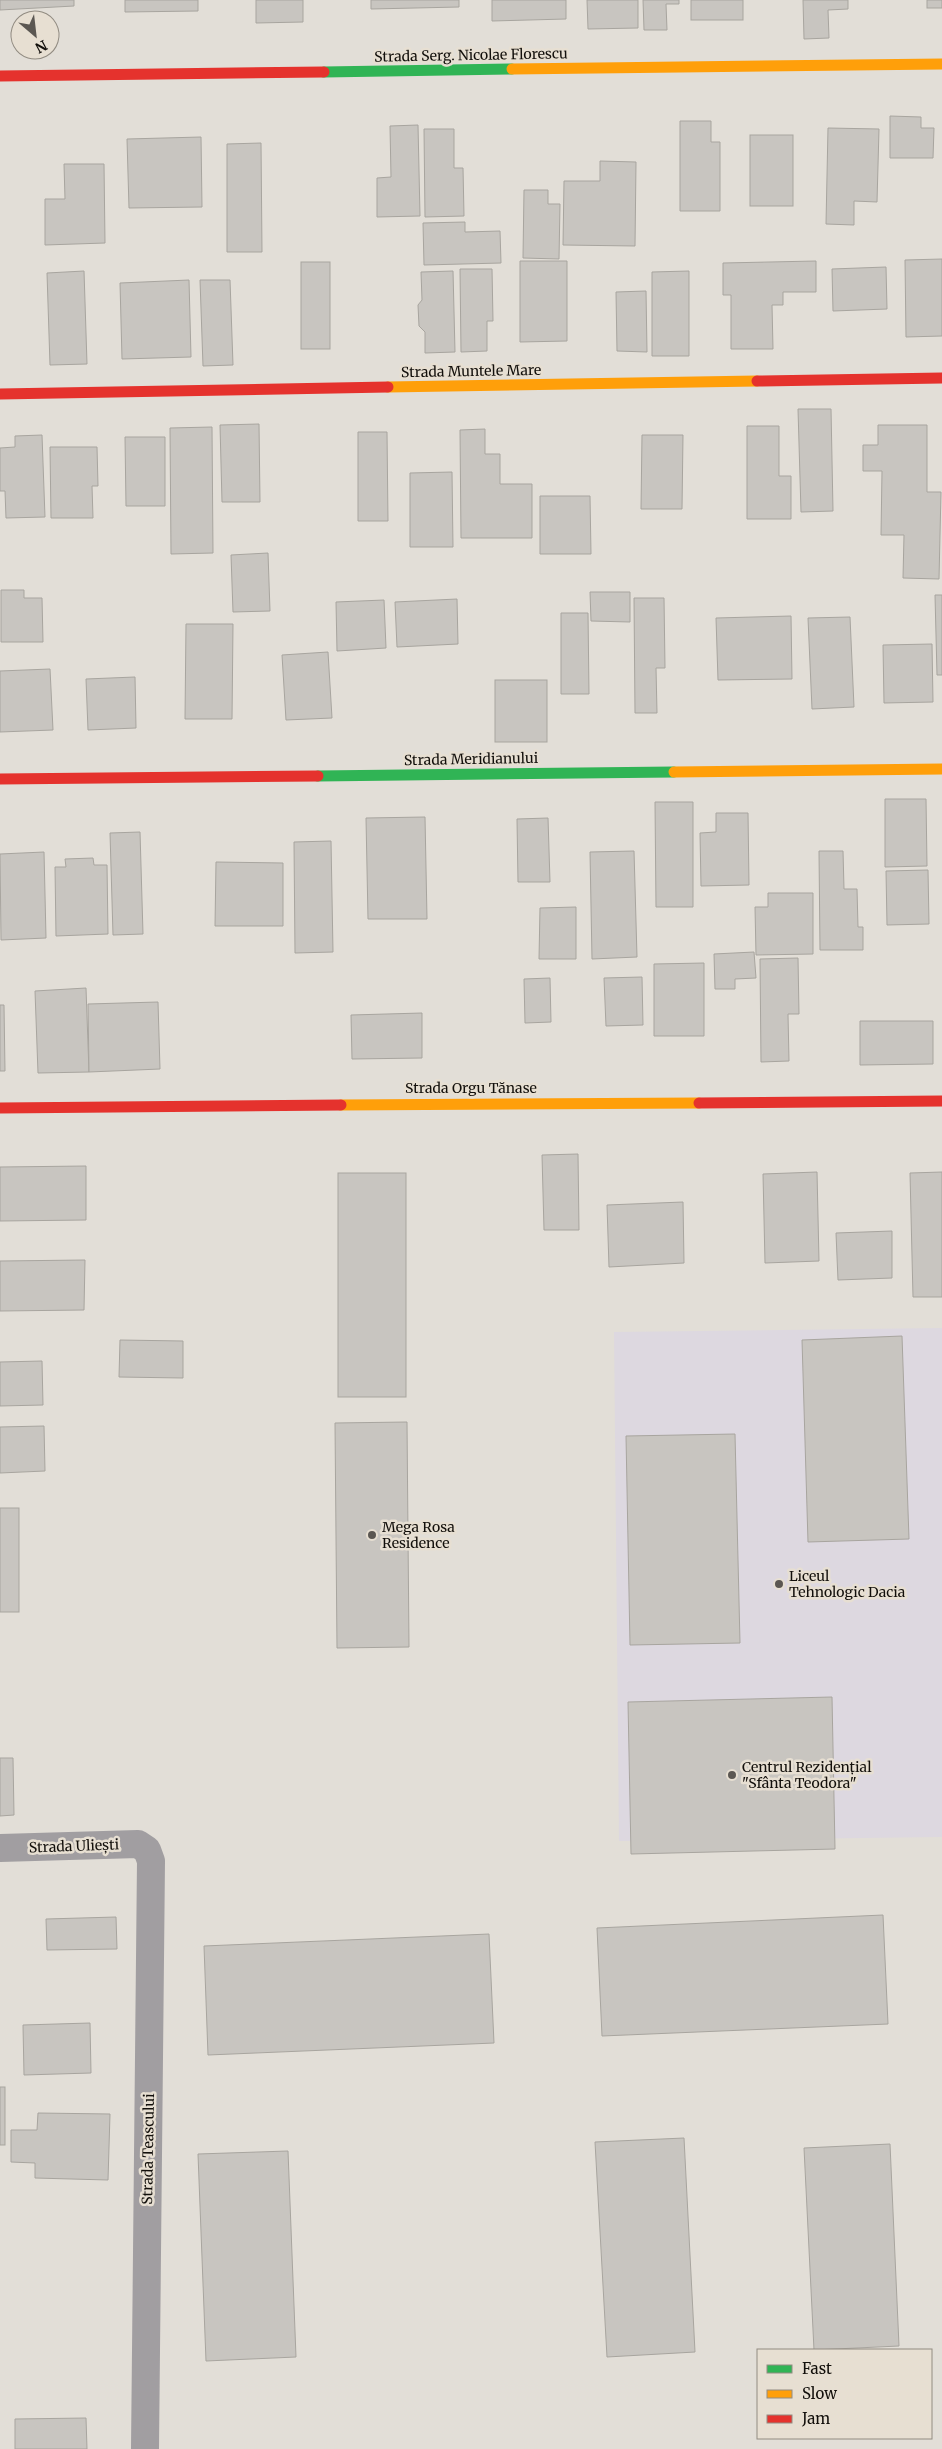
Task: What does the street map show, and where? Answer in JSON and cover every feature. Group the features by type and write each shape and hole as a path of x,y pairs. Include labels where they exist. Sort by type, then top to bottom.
{"street":[{"name":"Strada Serg. Nicolae Florescu","path":"0,76 942,64"},
{"name":"Strada Muntele Mare","path":"0,394 942,378"},
{"name":"Strada Meridianului","path":"0,779 942,769"},
{"name":"Strada Orgu Tănase","path":"0,1108 942,1101"},
{"name":"Strada Uliești","path":"0,1848 138,1844 147,1850"},
{"name":"Strada Teascului","path":"145,2449 151,1871 147,1850"}],"shaded area":[{"name":"Liceul Tehnologic Dacia","path":"942,1328 942,1837 619,1841 614,1332"}],"building":[{"path":"0,0 74,0 74,6 0,10"},
{"path":"125,0 198,0 198,11 125,12"},
{"path":"256,0 303,0 303,22 256,23"},
{"path":"371,0 459,0 459,7 371,9"},
{"path":"492,0 566,0 566,19 492,21"},
{"path":"587,0 638,0 638,28 588,29"},
{"path":"643,0 679,0 679,4 666,4 667,30 644,30"},
{"path":"691,0 743,0 743,20 691,20"},
{"path":"803,0 848,0 848,9 828,10 829,38 804,39"},
{"path":"927,0 942,0 942,8 927,8"},
{"path":"890,116 921,117 921,128 934,128 933,158 890,158"},
{"path":"680,121 711,121 711,142 720,142 720,211 680,211"},
{"path":"418,125 420,216 377,217 377,178 391,177 390,126"},
{"path":"828,128 879,129 877,202 854,201 854,225 826,224"},
{"path":"424,129 454,129 454,168 463,168 464,216 425,217"},
{"path":"750,135 793,135 793,206 750,206"},
{"path":"201,137 202,207 129,208 127,139"},
{"path":"261,143 262,252 227,252 227,144"},
{"path":"600,161 636,162 635,246 563,245 564,181 600,181"},
{"path":"64,164 104,164 105,243 45,245 45,199 65,199"},
{"path":"524,190 548,190 548,204 560,204 559,259 523,258"},
{"path":"465,222 465,232 500,231 501,263 424,265 423,223"},
{"path":"942,259 942,336 906,337 905,260"},
{"path":"520,261 567,261 567,341 520,342"},
{"path":"816,261 816,292 783,292 783,305 772,305 773,349 731,349 731,295 723,295 723,263"},
{"path":"301,262 330,262 330,349 301,349"},
{"path":"886,267 887,309 833,311 832,269"},
{"path":"460,269 492,269 493,321 487,321 487,351 461,352"},
{"path":"84,271 87,364 50,365 47,273"},
{"path":"453,271 455,352 425,353 425,332 419,326 418,305 422,300 421,272"},
{"path":"689,271 689,356 652,356 652,272"},
{"path":"189,280 191,357 122,359 120,283"},
{"path":"200,280 230,280 233,365 203,366"},
{"path":"646,291 647,352 617,351 616,292"},
{"path":"798,409 831,409 833,511 801,512"},
{"path":"259,424 260,502 222,502 220,425"},
{"path":"878,425 927,425 927,492 941,492 939,579 903,578 904,535 881,535 882,471 863,471 863,445 878,445"},
{"path":"747,426 779,426 779,476 791,476 791,519 747,519"},
{"path":"212,427 213,553 171,554 170,428"},
{"path":"485,429 485,454 500,454 500,484 532,484 532,538 461,538 460,430"},
{"path":"358,432 387,432 388,521 358,521"},
{"path":"42,435 45,517 6,518 5,491 0,491 0,448 15,447 15,436"},
{"path":"642,435 683,435 682,509 641,509"},
{"path":"125,437 165,437 165,506 126,506"},
{"path":"50,447 97,447 98,486 92,486 93,518 51,518"},
{"path":"452,472 453,547 410,547 410,473"},
{"path":"540,496 590,496 591,554 540,554"},
{"path":"268,553 270,611 233,612 231,555"},
{"path":"1,590 24,590 24,598 42,598 43,642 1,642"},
{"path":"590,592 630,592 630,622 591,621"},
{"path":"935,595 942,595 942,675 937,675"},
{"path":"634,598 664,598 665,668 656,668 657,713 635,713"},
{"path":"457,599 458,644 397,647 395,602"},
{"path":"384,600 386,648 337,651 336,602"},
{"path":"561,613 588,613 589,694 561,694"},
{"path":"791,616 792,679 718,680 716,618"},
{"path":"850,617 854,707 812,709 808,618"},
{"path":"186,624 233,624 232,719 185,719"},
{"path":"932,644 933,702 884,703 883,645"},
{"path":"328,652 332,718 286,720 282,655"},
{"path":"50,669 53,730 0,732 0,671"},
{"path":"135,677 136,728 88,730 86,679"},
{"path":"495,680 547,680 547,742 495,742"},
{"path":"885,799 926,799 927,866 885,867"},
{"path":"655,802 693,802 693,907 656,907"},
{"path":"716,813 748,813 749,885 701,886 700,833 716,832"},
{"path":"425,817 427,919 368,919 366,818"},
{"path":"548,818 550,882 518,882 517,819"},
{"path":"140,832 143,934 113,935 110,833"},
{"path":"331,841 333,952 295,953 294,842"},
{"path":"634,851 637,957 592,959 590,852"},
{"path":"819,851 843,851 844,889 857,889 858,927 863,927 863,950 820,950"},
{"path":"44,852 46,938 1,940 0,854"},
{"path":"93,858 94,865 107,865 108,934 56,936 55,867 66,867 65,859"},
{"path":"216,862 283,863 283,926 215,926"},
{"path":"928,870 929,924 887,925 886,871"},
{"path":"768,893 813,893 813,954 756,955 755,907 768,907"},
{"path":"576,907 576,959 539,959 540,908"},
{"path":"754,952 756,978 735,979 735,989 715,989 714,954"},
{"path":"798,958 799,1014 788,1014 789,1061 761,1062 760,959"},
{"path":"704,963 704,1036 654,1036 654,964"},
{"path":"642,977 643,1025 606,1026 604,978"},
{"path":"550,978 551,1022 525,1023 524,979"},
{"path":"86,988 89,1072 38,1073 35,991"},
{"path":"158,1002 160,1069 89,1072 88,1004"},
{"path":"0,1005 4,1005 5,1071 0,1071"},
{"path":"422,1013 422,1058 352,1059 351,1015"},
{"path":"860,1021 933,1021 933,1064 860,1065"},
{"path":"578,1154 579,1230 544,1230 542,1155"},
{"path":"86,1166 86,1220 0,1221 0,1167"},
{"path":"817,1172 819,1261 765,1263 763,1174"},
{"path":"942,1172 942,1297 913,1297 910,1173"},
{"path":"338,1173 406,1173 406,1397 338,1397"},
{"path":"683,1202 684,1263 609,1267 607,1205"},
{"path":"892,1231 892,1278 838,1280 836,1233"},
{"path":"85,1260 84,1310 0,1311 0,1261"},
{"path":"902,1336 909,1539 808,1542 802,1340"},
{"path":"120,1340 183,1341 183,1378 119,1377"},
{"path":"42,1361 43,1405 0,1406 0,1362"},
{"name":"Mega Rosa Residence","path":"407,1422 409,1647 337,1648 335,1423"},
{"path":"44,1426 45,1471 0,1473 0,1427"},
{"path":"735,1434 740,1643 630,1645 626,1436"},
{"path":"0,1508 19,1508 19,1612 0,1612"},
{"name":"Centrul Rezidențial \"Sfânta Teodora\"","path":"832,1697 835,1849 631,1854 628,1702"},
{"path":"0,1758 13,1758 14,1815 0,1816"},
{"path":"883,1915 888,2024 602,2036 597,1928"},
{"path":"116,1917 117,1949 47,1950 46,1919"},
{"path":"489,1934 494,2043 208,2055 204,1946"},
{"path":"90,2023 91,2073 24,2075 23,2025"},
{"path":"0,2087 5,2087 5,2145 0,2145"},
{"path":"38,2113 110,2114 108,2180 35,2178 35,2163 11,2162 11,2130 37,2130"},
{"path":"684,2138 695,2352 607,2357 595,2142"},
{"path":"890,2144 899,2346 814,2349 804,2148"},
{"path":"288,2151 296,2357 206,2361 198,2154"},
{"path":"86,2418 87,2449 15,2449 15,2419"}],"traffic: fast":[{"path":"324,72 512,69"},
{"path":"318,776 674,772"}],"traffic: slow":[{"path":"512,69 942,64"},
{"path":"388,387 757,381"},
{"path":"674,772 942,769"},
{"path":"341,1105 699,1103"}],"traffic: jam":[{"path":"0,76 324,72"},
{"path":"757,381 942,378"},
{"path":"0,394 388,387"},
{"path":"0,779 318,776"},
{"path":"699,1103 942,1101"},
{"path":"0,1108 341,1105"}],"place":[{"name":"Mega Rosa Residence","path":"372,1535"},
{"name":"Liceul Tehnologic Dacia","path":"779,1584"},
{"name":"Centrul Rezidențial \"Sfânta Teodora\"","path":"732,1775"}]}
